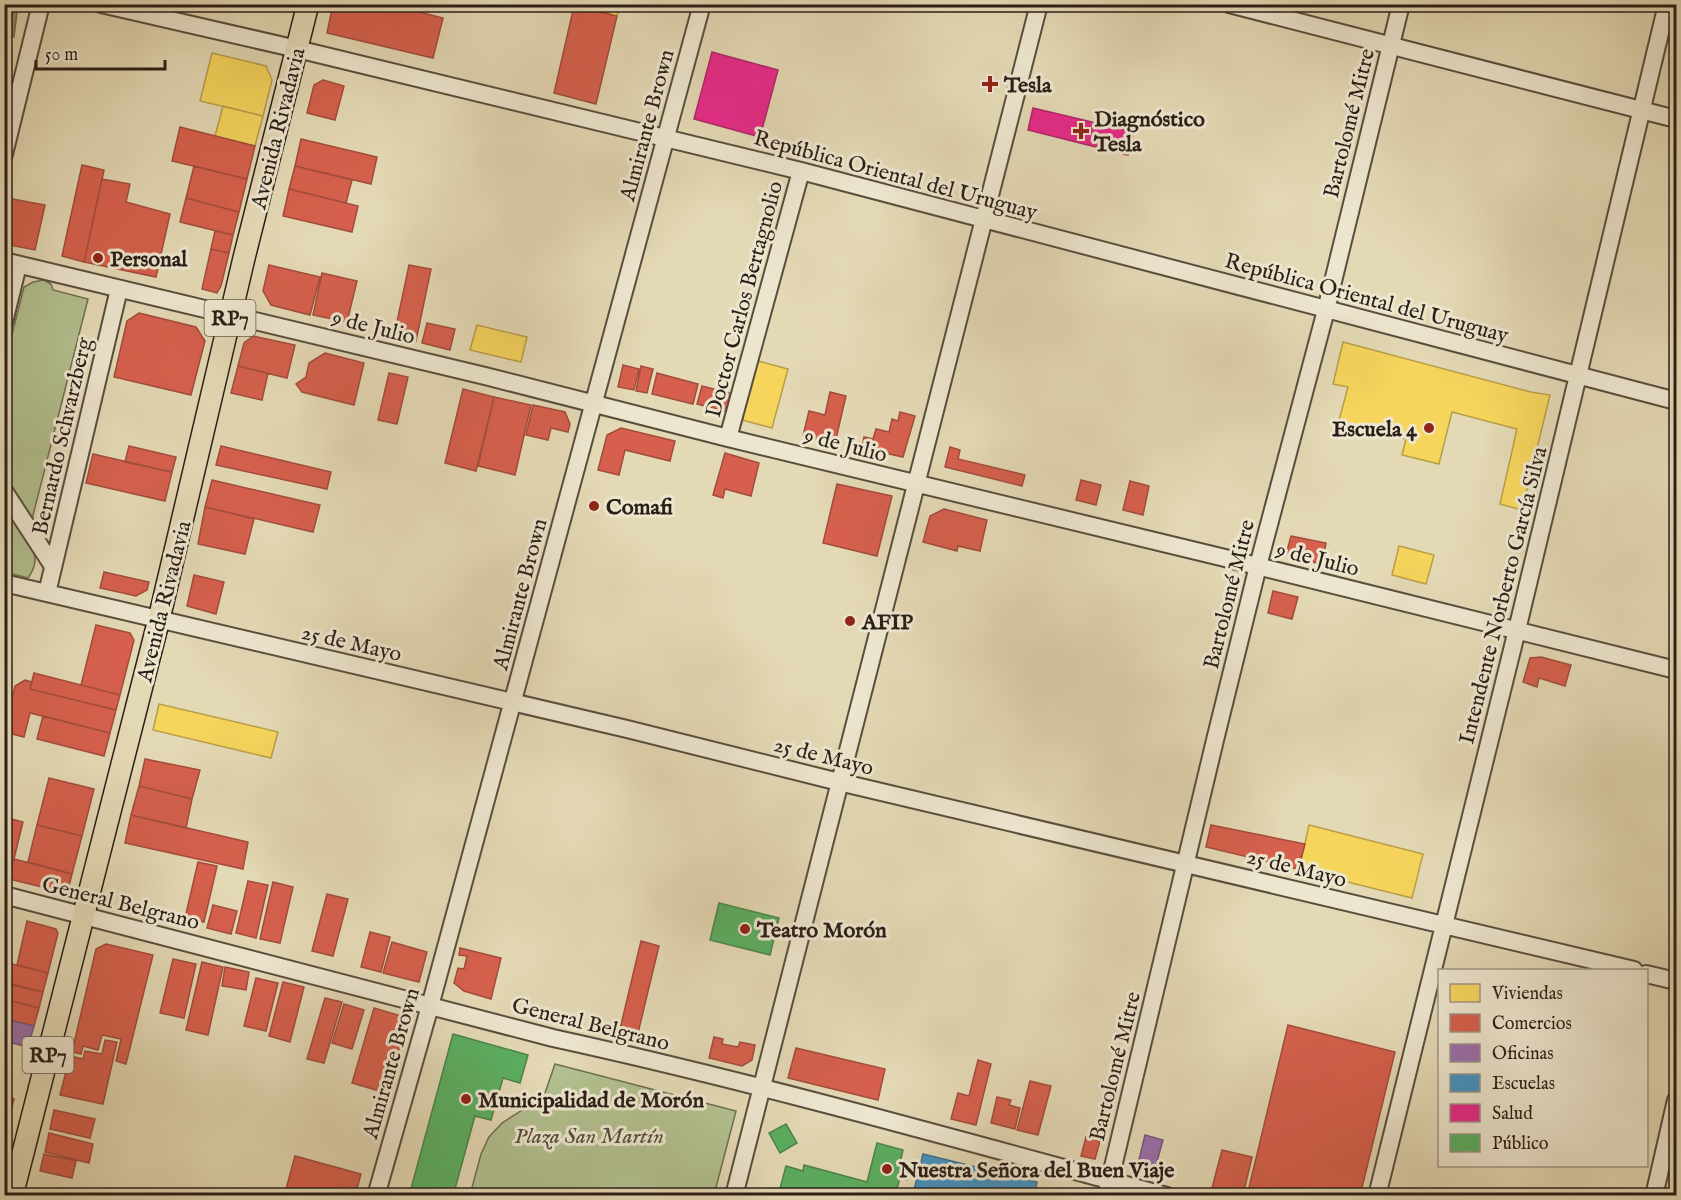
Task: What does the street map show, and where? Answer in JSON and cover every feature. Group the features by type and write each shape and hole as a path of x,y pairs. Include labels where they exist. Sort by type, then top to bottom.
{"main road":[{"name":"Avenida Rivadavia","path":"12,1196 159,619 230,314 308,4"}],"street":[{"path":"4,154 41,4"},
{"name":"República Oriental del Uruguay","path":"101,4 801,171 1677,401"},
{"name":"Almirante Brown","path":"376,1196 513,703 702,4"},
{"path":"734,1196 838,782 1039,4"},
{"path":"1229,4 1677,119"},
{"name":"Bartolomé Mitre","path":"1108,1188 1258,566 1326,310 1401,4"},
{"name":"Intendente Norberto García Silva","path":"1377,1196 1517,630 1667,4"},
{"name":"Doctor Carlos Bertagnolio","path":"728,438 801,171"},
{"path":"4,322 11,263"},
{"name":"9 de Julio","path":"11,263 230,314 1677,670"},
{"name":"Bernardo Schvarzberg","path":"47,592 119,289"},
{"path":"4,491 53,566"},
{"name":"25 de Mayo","path":"4,583 1630,969"},
{"name":"General Belgrano","path":"4,895 430,1006 761,1088 1108,1188 1167,1196"},
{"path":"1648,974 1677,981"},
{"path":"1654,1196 1677,1100"}],"green space":[{"path":"44,280 51,284 53,290 88,299 27,539 35,558 34,567 28,578 5,572 5,362 24,287"},
{"name":"Plaza San Martín","path":"555,1064 736,1111 714,1195 470,1195 481,1154 489,1137 502,1123 544,1096"}],"building: Viviendas":[{"path":"575,4 620,4 617,16"},
{"path":"212,53 266,66 272,80 263,116 200,101"},
{"path":"223,106 263,116 255,146 215,136"},
{"path":"477,325 527,337 521,362 470,350"},
{"path":"1343,342 1531,392 1550,395 1522,510 1500,504 1517,429 1452,412 1439,464 1402,455 1406,439 1338,424 1348,387 1333,384"},
{"path":"758,361 788,369 772,428 742,420"},
{"path":"1399,546 1434,555 1426,584 1392,575"},
{"path":"159,704 278,732 271,758 153,730"},
{"path":"1309,825 1423,854 1412,898 1299,870"}],"building: Comercios":[{"path":"333,4 388,4 443,18 433,58 327,33"},
{"path":"574,6 617,16 596,104 554,93"},
{"path":"323,80 344,86 335,120 307,113 314,85"},
{"path":"180,127 255,146 247,179 172,161"},
{"path":"301,139 377,157 371,184 295,166"},
{"path":"82,165 104,170 84,262 62,256"},
{"path":"194,166 247,179 239,212 186,198"},
{"path":"295,166 352,180 346,203 289,189"},
{"path":"102,179 130,184 126,202 170,214 156,277 84,262"},
{"path":"289,189 358,206 352,232 283,216"},
{"path":"7,198 45,205 35,250 4,244 4,209"},
{"path":"186,198 239,212 233,235 180,222"},
{"path":"215,231 233,235 229,253 211,249"},
{"path":"211,249 229,253 221,286 217,293 202,289"},
{"path":"269,265 320,277 310,315 271,305 263,291"},
{"path":"409,265 431,269 416,341 394,336"},
{"path":"322,273 357,281 347,322 313,315"},
{"path":"139,313 196,327 205,341 191,395 114,377 127,321"},
{"path":"427,323 455,329 450,350 422,343"},
{"path":"253,336 295,345 287,378 238,366 244,343"},
{"path":"325,353 364,363 354,405 302,392 296,384 306,377 309,363"},
{"path":"623,365 639,369 634,390 618,387"},
{"path":"238,366 268,373 262,400 231,393"},
{"path":"641,366 653,369 647,393 636,391"},
{"path":"389,373 408,377 397,424 378,420"},
{"path":"657,373 698,384 693,404 652,394"},
{"path":"702,386 733,394 728,412 697,404"},
{"path":"463,389 494,397 476,471 445,463"},
{"path":"830,392 846,396 835,443 803,436 809,411 825,415"},
{"path":"494,397 531,405 515,475 478,466"},
{"path":"533,405 565,412 570,424 568,432 551,428 548,440 526,435"},
{"path":"900,412 915,416 903,457 862,448 864,437 873,439 876,429 889,432 892,419 898,421"},
{"path":"621,428 675,441 670,461 625,450 619,475 598,470 607,435"},
{"path":"129,446 176,457 172,472 125,462"},
{"path":"221,446 331,472 327,489 216,465"},
{"path":"950,447 960,450 958,459 1025,475 1022,486 945,467"},
{"path":"725,453 759,463 751,496 725,489 723,498 713,495"},
{"path":"93,454 172,472 165,501 86,483"},
{"path":"212,480 320,505 313,532 205,507"},
{"path":"1081,480 1101,485 1096,505 1076,500"},
{"path":"1130,481 1149,486 1143,515 1123,510"},
{"path":"837,484 892,496 877,556 823,543"},
{"path":"205,507 254,519 245,554 198,544"},
{"path":"944,509 987,520 980,551 958,546 957,551 923,542 930,516"},
{"path":"1291,536 1326,543 1322,564 1290,557 1287,551"},
{"path":"104,572 149,582 147,590 136,596 100,588"},
{"path":"194,575 224,582 216,614 187,606"},
{"path":"1273,591 1298,597 1292,619 1268,613"},
{"path":"96,625 130,633 134,640 120,695 81,685"},
{"path":"1541,657 1571,665 1565,686 1539,678 1537,687 1523,682 1530,658"},
{"path":"34,673 120,695 116,710 30,689"},
{"path":"25,680 32,682 30,689 116,710 110,733 30,713 24,737 4,732 15,686"},
{"path":"43,716 110,733 104,756 37,739"},
{"path":"145,759 200,770 192,799 139,786"},
{"path":"49,778 94,789 82,836 37,825"},
{"path":"139,786 192,799 186,828 131,815"},
{"path":"131,815 248,842 243,869 125,843"},
{"path":"4,817 23,822 9,879 4,878"},
{"path":"37,825 82,836 72,874 28,862"},
{"path":"1211,825 1305,844 1298,869 1206,847"},
{"path":"14,859 72,874 68,890 62,892 9,879"},
{"path":"198,862 217,866 204,922 185,918"},
{"path":"248,881 268,885 256,938 236,933"},
{"path":"273,882 293,887 280,943 260,939"},
{"path":"327,894 348,899 333,956 312,951"},
{"path":"213,905 237,911 231,934 207,928"},
{"path":"27,921 56,929 58,933 48,973 17,965"},
{"path":"370,932 390,937 381,972 361,967"},
{"path":"641,941 659,946 638,1033 620,1029"},
{"path":"392,942 427,952 419,982 383,973"},
{"path":"106,944 153,955 126,1064 116,1061 121,1039 102,1035 98,1050 83,1046 81,1054 72,1052 96,949"},
{"path":"460,948 501,958 491,999 464,991 454,983 458,968 464,969 467,956 459,955"},
{"path":"173,959 196,964 184,1018 160,1013"},
{"path":"4,962 48,973 43,992 4,982"},
{"path":"202,962 223,967 208,1035 186,1030"},
{"path":"225,967 249,972 246,990 222,986"},
{"path":"256,978 278,983 266,1031 244,1026"},
{"path":"283,982 304,987 290,1042 269,1036"},
{"path":"4,983 43,992 39,1008 4,999"},
{"path":"325,998 342,1002 324,1063 307,1059"},
{"path":"4,999 39,1008 34,1026 4,1019"},
{"path":"344,1004 364,1010 352,1049 332,1043"},
{"path":"374,1008 405,1017 407,1022 386,1093 352,1083"},
{"path":"1288,1025 1395,1052 1360,1196 1247,1196"},
{"path":"714,1037 723,1039 722,1044 738,1047 740,1042 755,1045 752,1060 742,1066 709,1058"},
{"path":"105,1040 117,1042 103,1104 60,1095 70,1056 83,1059 85,1051 102,1054"},
{"path":"796,1048 885,1069 878,1100 788,1078"},
{"path":"978,1060 991,1064 976,1125 951,1119 958,1093 969,1096"},
{"path":"1030,1081 1051,1086 1038,1135 1017,1130"},
{"path":"4,1096 14,1099 4,1138"},
{"path":"997,1097 1011,1100 1009,1105 1020,1108 1015,1129 991,1123"},
{"path":"54,1110 95,1119 90,1138 50,1129"},
{"path":"49,1133 93,1144 89,1163 45,1152"},
{"path":"1086,1137 1100,1141 1095,1159 1081,1156"},
{"path":"1222,1150 1252,1157 1243,1195 1212,1188"},
{"path":"44,1154 76,1161 72,1178 40,1171"},
{"path":"295,1156 361,1174 355,1196 309,1196 286,1189"},
{"path":"286,1189 309,1196 285,1196"}],"building: Oficinas":[{"path":"4,1019 34,1026 28,1047 4,1041"},
{"path":"1145,1135 1163,1140 1154,1172 1137,1168"}],"building: Escuelas":[{"path":"923,1154 1037,1182 1034,1196 935,1196 914,1190"}],"building: Salud":[{"path":"712,52 778,70 760,137 694,119"},
{"name":"Diagnóstico Tesla","path":"1033,108 1134,132 1128,155 1028,130"}],"building: Público":[{"name":"Teatro Morón","path":"719,903 779,918 770,955 710,940"},
{"name":"Municipalidad de Morón","path":"453,1034 528,1055 520,1083 503,1078 491,1120 475,1116 453,1196 409,1196"},
{"path":"786,1124 797,1143 780,1153 769,1133"},
{"name":"Nuestra Señora del Buen Viaje","path":"877,1143 903,1150 899,1168 909,1171 907,1180 900,1178 896,1192 910,1196 778,1196 786,1166 803,1171 804,1165 867,1182"}],"building: Industria":[{"path":"4,4 18,4 14,37 4,36"}],"place":[{"name":"Tesla","path":"990,84"},
{"name":"Diagnóstico Tesla","path":"1081,131"},
{"name":"Personal","path":"98,258"},
{"name":"Escuela 4","path":"1429,428"},
{"name":"Comafi","path":"594,506"},
{"name":"AFIP","path":"850,621"},
{"name":"Teatro Morón","path":"745,929"},
{"name":"Municipalidad de Morón","path":"466,1099"},
{"name":"Nuestra Señora del Buen Viaje","path":"887,1169"}]}
